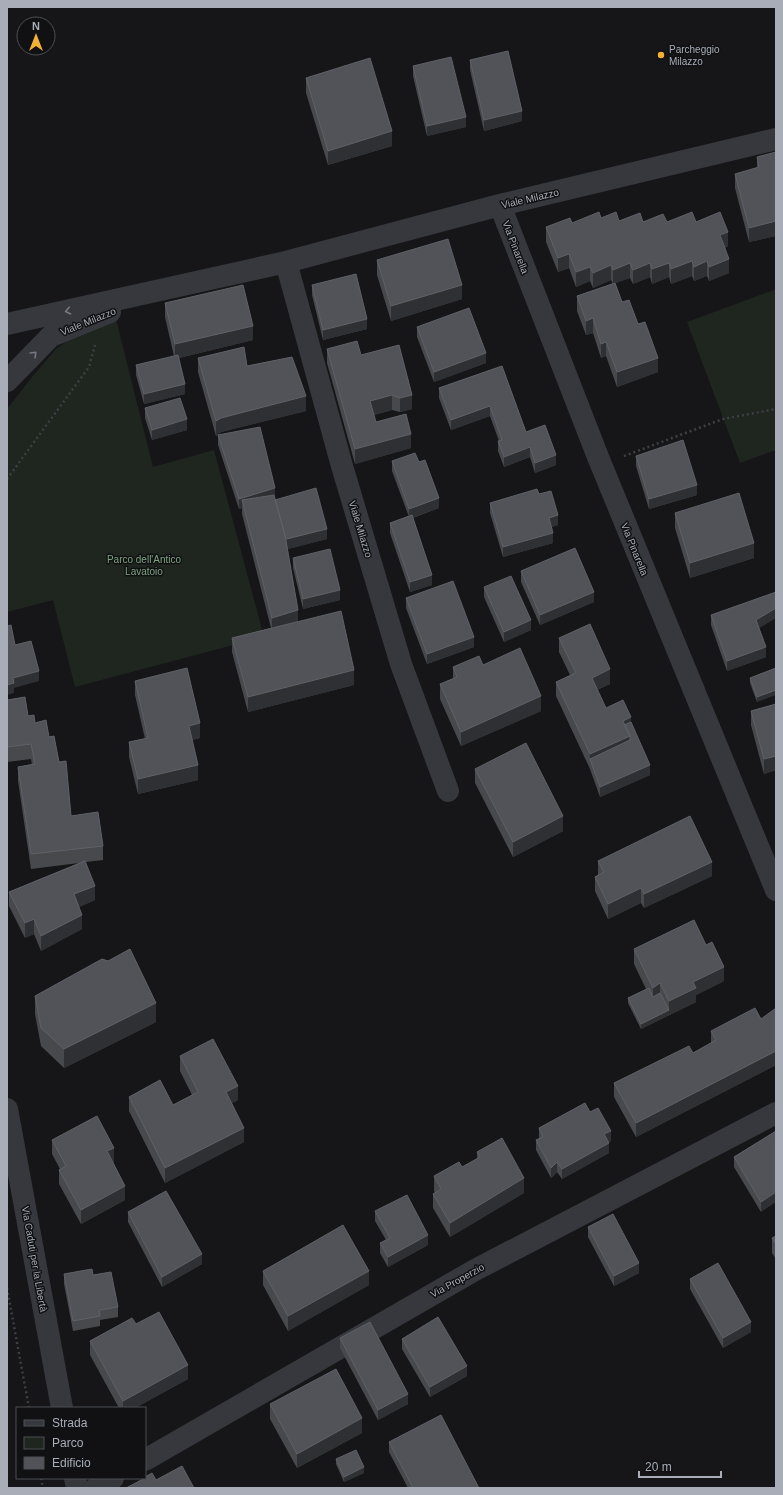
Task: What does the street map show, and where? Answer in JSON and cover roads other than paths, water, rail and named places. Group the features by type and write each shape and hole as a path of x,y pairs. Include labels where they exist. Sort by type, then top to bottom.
{"street":[{"name":"Viale Milazzo","path":"7,324 162,291 286,262 500,205 776,139"},
{"name":"Via Pinarella","path":"500,205 598,457 776,890"},
{"name":"Viale Milazzo","path":"286,262 342,466 401,664 448,791"},
{"name":"Viale Milazzo","path":"7,381 51,336 162,291"},
{"name":"Via Caduti per la Libertà","path":"7,1109 62,1407"},
{"name":"Via Properzio","path":"146,1459 475,1270 776,1113"},
{"path":"96,1488 111,1479"}],"place":[{"name":"Parcheggio Milazzo","path":"661,55"}],"park label":[{"name":"Parco dell'Antico Lavatoio","path":"144,564"}]}
